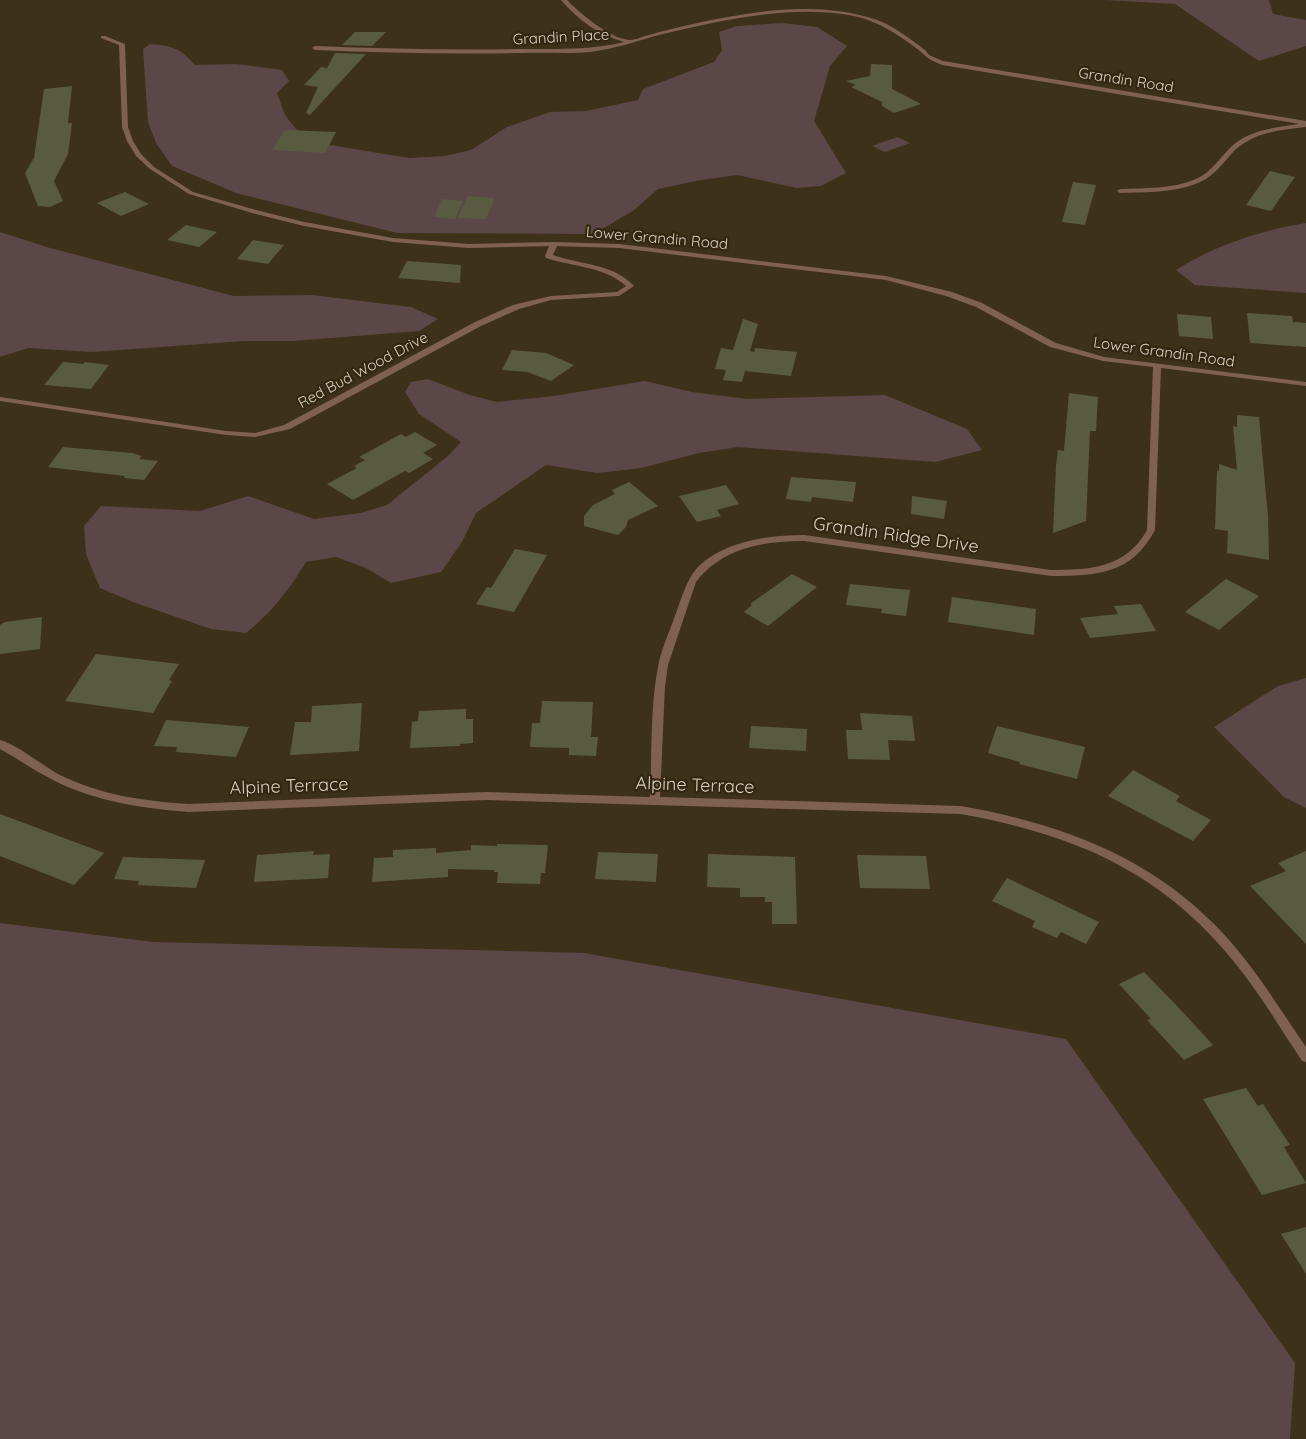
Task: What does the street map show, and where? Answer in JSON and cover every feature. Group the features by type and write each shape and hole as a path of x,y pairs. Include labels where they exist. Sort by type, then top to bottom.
{"street":[{"path":"564,0 576,13 602,33 632,43"},
{"name":"Grandin Place","path":"314,48 417,52 587,50 632,43 668,31 725,19 786,12 829,11 854,14 875,21 927,56 942,63"},
{"name":"Lower Grandin Road","path":"104,37 122,44 125,127 138,155 152,168 191,192 254,212 304,224 393,240 468,246 554,244 619,246 886,278 949,294 978,306 1053,345 1077,353 1112,361 1306,384"},
{"name":"Grandin Road","path":"942,63 1306,124"},
{"path":"1120,191 1165,188 1197,181 1210,173 1243,141 1259,133 1306,124"},
{"name":"Red Bud Wood Drive","path":"0,399 226,433 255,435 287,427 478,324 516,307 551,298 620,294 630,286 620,275 601,269 564,263 549,256 554,244"},
{"name":"Grandin Ridge Drive","path":"655,801 660,686 663,665 692,582 701,570 713,560 744,544 783,538 804,538 1051,573 1092,572 1126,560 1142,546 1151,530 1157,366"},
{"name":"Alpine Terrace","path":"0,744 65,781 92,792 155,806 189,808 486,796 961,810 997,815 1067,835 1102,850 1145,874 1191,909 1212,929 1239,960 1306,1057"}],"shaded area":[{"path":"1106,0 1269,0 1273,14 1306,20 1306,46 1259,61 1175,4"},
{"path":"782,23 817,27 847,46 830,66 814,121 846,173 821,186 797,188 737,175 658,189 634,210 594,234 397,233 236,193 172,166 156,143 148,122 143,49 150,44 176,49 195,65 236,64 282,70 289,81 277,93 285,115 296,129 330,145 409,158 445,156 471,150 507,127 550,112 586,111 638,100 643,89 714,62 722,50 719,32 737,26"},
{"path":"897,137 910,143 885,152 872,146"},
{"path":"1306,223 1306,293 1195,285 1176,270 1190,261 1238,240"},
{"path":"0,232 50,248 234,296 312,295 411,307 438,319 419,331 293,341 244,341 92,352 28,348 0,357"},
{"path":"428,379 470,395 497,402 554,396 645,381 692,392 747,399 885,395 967,429 982,450 935,462 738,447 699,453 641,468 597,473 546,465 476,513 462,542 441,572 391,583 366,568 336,557 306,562 279,600 246,633 211,629 133,602 100,588 86,554 84,526 101,506 200,511 248,496 314,519 361,513 387,505 448,456 461,442 419,414 405,392 411,382"},
{"path":"1306,678 1306,808 1284,797 1214,727 1278,686"},
{"path":"0,923 154,942 584,953 1066,1039 1295,1363 1290,1439 0,1439"}],"building":[{"path":"355,32 386,32 372,46 342,45"},
{"path":"335,53 366,54 310,115 306,113 318,87 304,85 321,67 327,68"},
{"path":"871,64 892,65 892,89 921,104 894,113 882,106 882,102 851,87 856,85 846,81 870,76"},
{"path":"72,86 68,123 72,123 68,154 54,181 63,201 50,207 38,206 25,173 34,158 44,89"},
{"path":"285,130 336,132 325,153 272,150"},
{"path":"1270,171 1295,177 1271,211 1246,205"},
{"path":"1073,182 1096,185 1085,225 1062,222"},
{"path":"125,192 149,204 121,216 97,203"},
{"path":"468,196 495,198 486,219 458,218"},
{"path":"442,199 463,201 455,219 434,217"},
{"path":"186,225 217,232 199,247 167,240"},
{"path":"253,240 284,245 268,264 237,259"},
{"path":"407,261 461,265 460,283 398,278"},
{"path":"1247,313 1292,316 1293,322 1306,323 1306,347 1250,343"},
{"path":"1177,314 1211,317 1213,339 1179,336"},
{"path":"743,319 758,324 750,351 754,352 755,348 797,352 791,376 745,371 742,382 723,380 726,370 715,369 721,348 733,350"},
{"path":"512,350 546,353 574,365 551,381 527,372 502,370"},
{"path":"63,362 109,365 91,389 44,385"},
{"path":"1069,393 1098,397 1096,431 1090,431 1086,521 1053,533 1056,466 1058,450 1064,451"},
{"path":"1237,415 1259,417 1268,517 1269,560 1227,553 1228,531 1215,529 1217,471 1219,471 1219,464 1237,470 1233,426 1237,427"},
{"path":"415,432 437,445 423,453 433,459 409,473 405,471 353,500 327,484 357,468 354,466 365,460 359,457 401,434 406,437"},
{"path":"63,447 132,453 142,456 139,459 158,461 144,480 48,467"},
{"path":"791,477 856,482 853,502 812,497 811,502 786,499"},
{"path":"629,482 658,506 628,520 626,527 618,535 584,526 584,516 593,505 615,494 612,490"},
{"path":"726,485 739,504 717,510 721,516 697,522 679,496"},
{"path":"912,496 947,501 944,519 911,514"},
{"path":"515,549 547,555 514,612 476,604 487,587 491,588"},
{"path":"792,574 817,587 768,626 744,612 752,605 750,604"},
{"path":"1226,579 1259,596 1219,630 1185,612"},
{"path":"850,584 910,590 906,616 881,613 882,609 846,605"},
{"path":"952,597 1036,609 1034,635 948,622"},
{"path":"1141,604 1156,631 1090,638 1080,618 1118,614 1114,606"},
{"path":"42,617 40,649 0,654 0,625 5,622"},
{"path":"96,654 179,664 169,680 172,681 153,713 65,701"},
{"path":"542,701 593,702 591,737 598,737 596,756 569,755 569,748 530,747 532,723 540,723"},
{"path":"362,703 359,751 290,755 295,722 311,722 312,706"},
{"path":"466,709 466,719 473,719 473,743 460,744 460,746 410,748 412,722 418,721 419,711"},
{"path":"860,713 912,716 915,741 888,740 890,760 848,759 846,730 862,730"},
{"path":"166,720 249,727 236,757 176,752 177,747 154,746"},
{"path":"751,726 807,729 806,751 749,748"},
{"path":"997,726 1085,747 1077,779 1019,764 1020,762 988,753"},
{"path":"1133,770 1180,796 1176,801 1211,820 1193,841 1108,796"},
{"path":"0,814 104,853 74,885 0,856"},
{"path":"497,844 548,845 545,873 541,873 540,884 497,883 498,872 494,872 494,870 448,869 448,877 372,882 374,858 393,857 393,850 436,848 436,853 471,850 471,845 497,846"},
{"path":"314,851 313,855 330,854 328,878 254,882 257,855"},
{"path":"1306,851 1306,944 1250,886 1286,871 1278,863"},
{"path":"598,852 658,854 656,882 595,879"},
{"path":"708,854 795,857 797,924 772,924 772,902 765,902 765,897 740,897 740,888 707,887"},
{"path":"857,855 926,856 930,889 860,888"},
{"path":"123,857 205,860 196,888 138,885 139,881 114,879"},
{"path":"1007,878 1099,922 1086,944 1061,932 1057,938 1032,927 1035,921 992,901"},
{"path":"1144,972 1213,1045 1184,1060 1147,1020 1151,1019 1119,984"},
{"path":"1246,1088 1258,1106 1263,1104 1290,1145 1284,1147 1306,1183 1262,1195 1203,1099"},
{"path":"1306,1227 1306,1274 1281,1234"}]}
